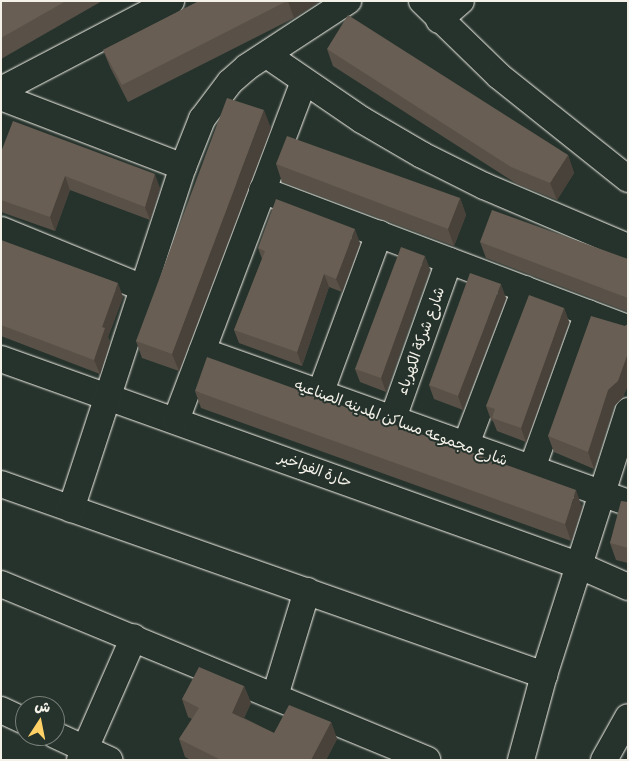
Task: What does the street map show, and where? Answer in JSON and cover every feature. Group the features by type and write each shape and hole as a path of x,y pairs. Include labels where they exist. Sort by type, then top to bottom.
{"street":[{"path":"1,90 171,1"},
{"path":"71,509 142,288 199,126 215,100 242,72 348,1"},
{"path":"461,1 431,11 499,76 628,179"},
{"path":"267,54 304,82 422,155 484,186 628,248"},
{"path":"176,420 304,82"},
{"path":"1,97 183,167"},
{"path":"262,190 628,328"},
{"path":"1,230 142,288"},
{"path":"320,394 379,234"},
{"name":"شارع شركة الكهرباء","path":"392,420 449,261"},
{"path":"465,447 525,289"},
{"path":"531,471 588,313"},
{"name":"شارع مجموعه مساكن المدينه الصناعيه","path":"202,351 600,496 628,503"},
{"name":"حارة الفواخير","path":"1,359 578,565 628,587"},
{"path":"521,760 544,675 628,411"},
{"path":"1,484 544,675"},
{"path":"1,584 134,637 427,760"},
{"path":"275,696 307,591"},
{"path":"82,754 134,637"},
{"path":"1,710 15,716"},
{"path":"604,760 628,717"},
{"path":"65,742 82,754 109,760"}],"building":[{"path":"1,1 66,1 1,38"},
{"path":"199,1 287,1 122,85 103,50"},
{"path":"348,15 568,155 550,183 511,167 327,49"},
{"path":"227,98 264,110 172,354 136,341"},
{"path":"13,121 155,174 145,207 65,176 50,217 1,200 1,152"},
{"path":"287,136 460,198 448,229 276,164"},
{"path":"276,199 355,229 336,279 324,274 297,352 234,330 265,251 258,248"},
{"path":"492,210 628,259 628,298 480,242"},
{"path":"1,240 118,283 102,327 105,328 94,360 1,325"},
{"path":"401,247 425,256 381,378 355,369"},
{"path":"470,273 501,284 458,396 429,385"},
{"path":"529,295 564,308 521,428 492,418 495,409 486,406"},
{"path":"591,316 625,326 628,324 628,353 618,381 608,390 588,452 548,436"},
{"path":"207,357 576,490 565,524 195,391"},
{"path":"621,501 628,502 628,548 610,543"},
{"path":"199,667 244,686 232,713 274,733 289,705 331,722 311,760 221,760 179,739 199,708 182,699"}]}
